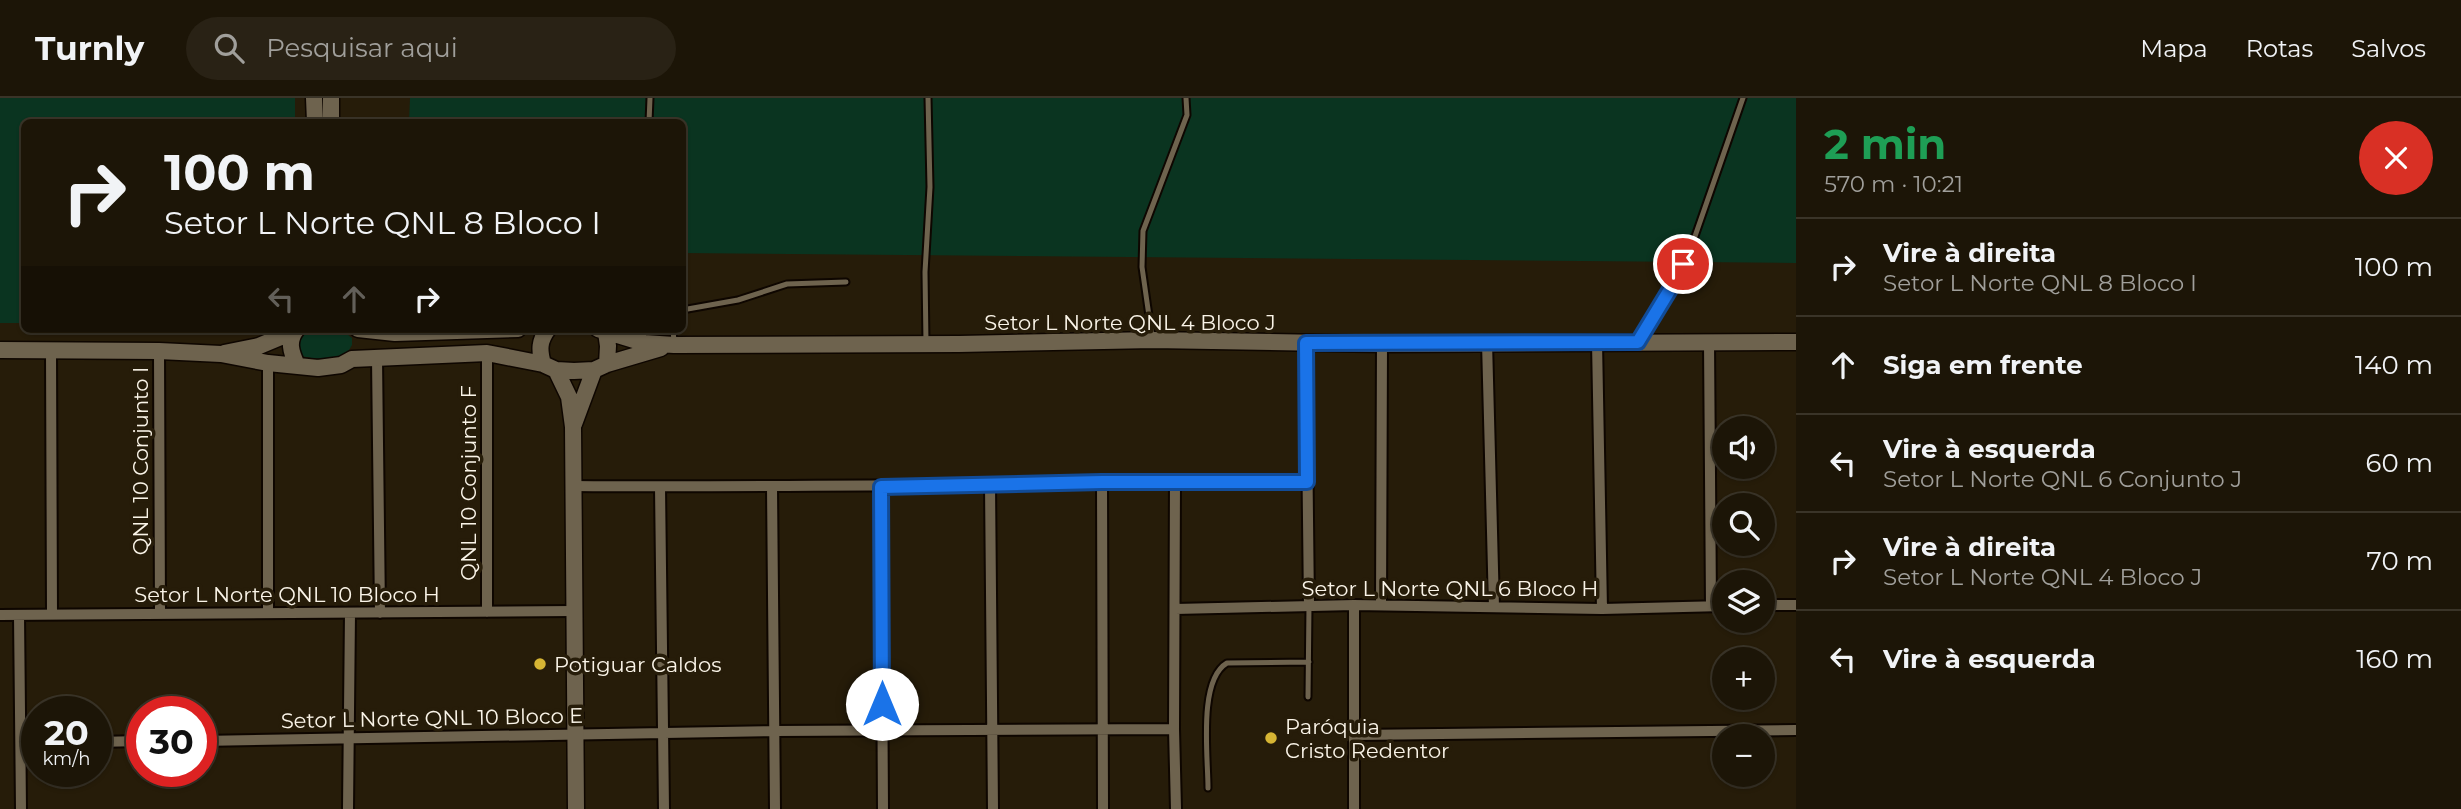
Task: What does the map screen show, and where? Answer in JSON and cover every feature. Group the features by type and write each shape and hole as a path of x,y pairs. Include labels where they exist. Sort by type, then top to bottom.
{"street":[{"path":"314,98 314,119"},
{"path":"331,98 331,119"},
{"path":"221,354 259,346 289,333"},
{"path":"295,333 290,345 297,365"},
{"path":"352,359 358,344 357,333"},
{"path":"545,333 540,346 569,397 573,427 576,809"},
{"path":"573,427 608,346 603,333"},
{"path":"609,333 644,343 673,337"},
{"path":"0,350 221,354 268,363 329,368 352,359 487,353 550,367 600,367 673,337"},
{"name":"Setor L Norte QNL 4 Bloco J","path":"673,337 926,343 1153,340 1382,344 1796,342"},
{"path":"1709,341 1711,606"},
{"path":"1487,342 1494,607"},
{"path":"1597,342 1602,609"},
{"path":"1306,343 1310,606"},
{"path":"1381,605 1382,344"},
{"path":"51,351 52,614"},
{"name":"QNL 10 Conjunto I","path":"159,351 160,613"},
{"name":"QNL 10 Conjunto F","path":"487,353 487,612"},
{"path":"377,358 380,613"},
{"path":"268,363 268,613"},
{"path":"572,486 881,487 1102,482 1307,482"},
{"path":"1102,482 1103,809"},
{"path":"1175,482 1176,809"},
{"path":"990,484 993,809"},
{"path":"772,486 775,809"},
{"path":"660,487 664,809"},
{"path":"881,487 883,809"},
{"path":"1354,605 1354,809"},
{"name":"Setor L Norte QNL 6 Bloco H","path":"1175,609 1354,605 1602,609 1711,606"},
{"path":"1775,606 1796,605"},
{"name":"Setor L Norte QNL 10 Bloco H","path":"0,615 573,611"},
{"path":"348,809 350,613"},
{"path":"19,615 21,742"},
{"name":"Setor L Norte QNL 10 Bloco E","path":"217,741 774,730 1174,729"},
{"path":"1354,735 1796,730"},
{"path":"21,787 21,809"}],"lane":[{"path":"649,119 650,98"},
{"path":"926,343 925,272 930,187 928,98"},
{"path":"1153,340 1142,267 1143,231 1187,115 1186,98"},
{"path":"1638,342 1672,286 1693,242 1743,98"},
{"path":"686,309 738,300 787,284 846,282"},
{"path":"1308,697 1310,606"},
{"path":"1208,788 1208,704 1210,687 1219,668 1227,663 1308,662"}],"green space":[{"path":"0,98 295,98 295,119 21,119 21,323 0,323"},
{"path":"410,98 1796,98 1796,263 686,253 686,119 409,119"},
{"path":"344,333 352,338 352,345 345,357 310,358 298,355 299,334"}],"place":[{"name":"Potiguar Caldos","path":"540,664"},
{"name":"Paróquia Cristo Redentor","path":"1271,738"}],"route":[{"path":"882,704 881,487 1102,482 1307,482 1306,343 1638,342 1683,264"}]}
